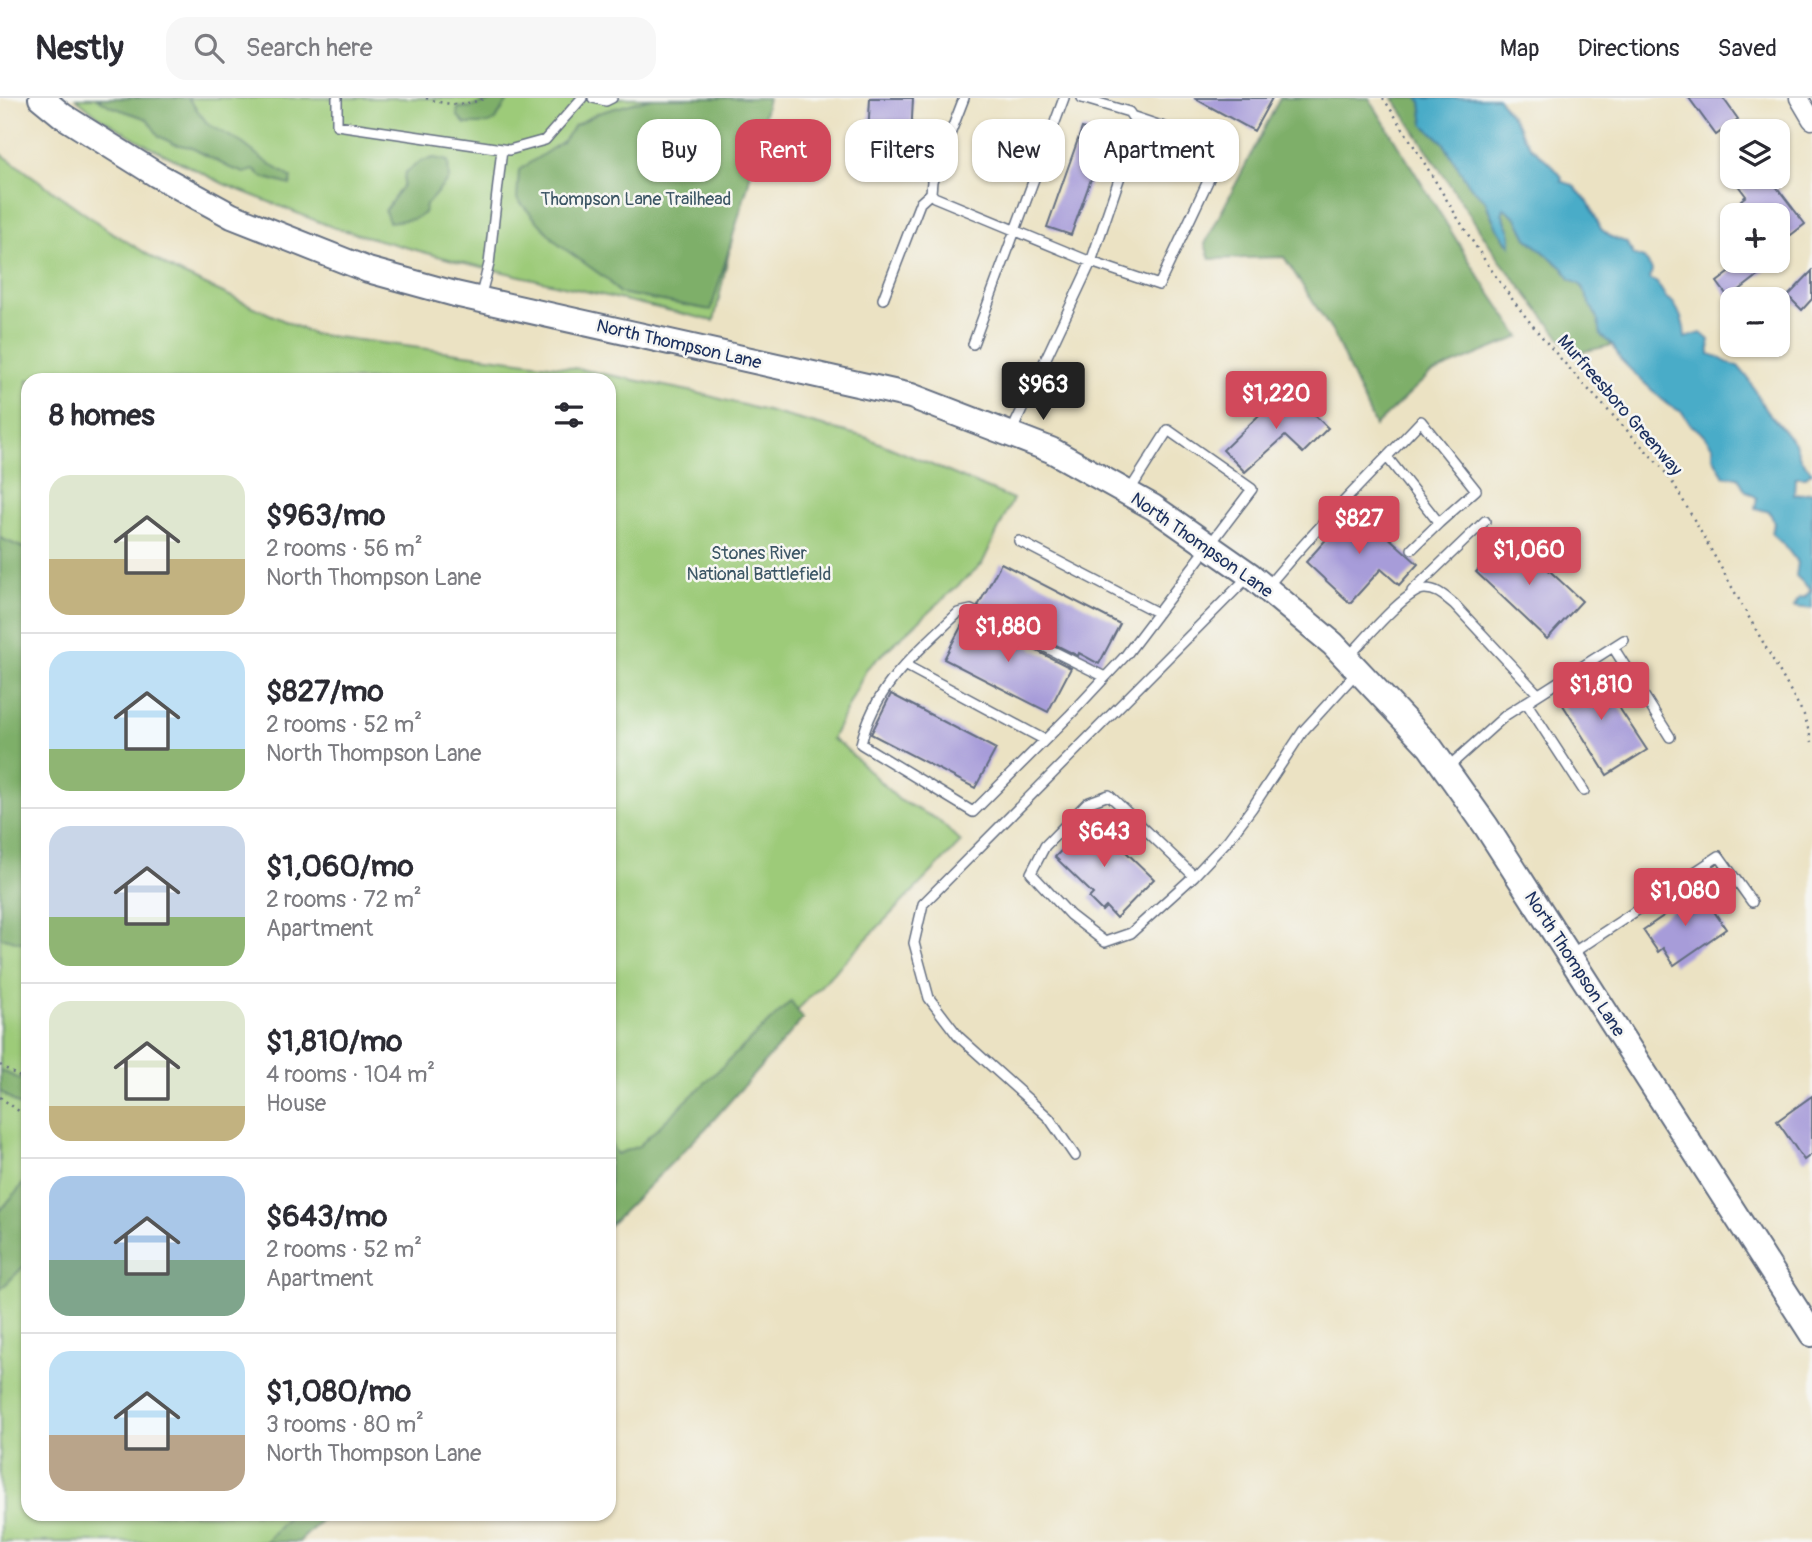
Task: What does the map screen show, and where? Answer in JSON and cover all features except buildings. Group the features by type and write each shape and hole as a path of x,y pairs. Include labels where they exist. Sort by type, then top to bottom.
{"main road":[{"name":"North Thompson Lane","path":"41,98 63,116 145,167 232,216 368,270 480,300 911,397 1051,450 1153,507 1258,582 1333,644 1430,747 1486,826 1808,1319"}],"street":[{"path":"1799,98 1812,120"}],"lane":[{"path":"337,98 337,125 509,150 545,140 582,98"},
{"path":"593,98 606,101 612,98"},
{"path":"883,299 919,203 931,192 932,181 964,98"},
{"path":"973,344 1064,98"},
{"path":"931,192 941,200 1015,231 1091,262 1159,285 1224,147 1134,117 1120,107 1082,98"},
{"path":"1011,434 1091,262 1135,132 1137,124 1134,117"},
{"path":"480,300 489,264 502,149"},
{"path":"1075,1156 1049,1118 958,1036 929,998 914,943 923,904 1258,582 1297,551 1421,421 1476,490 1412,549"},
{"path":"1105,677 971,610 958,613 887,684 866,722 861,744 973,812 1045,740 1126,655 1252,489 1167,430 1128,493"},
{"path":"1387,457 1439,523"},
{"path":"1194,877 1109,795 1087,803 1045,846 1031,873 1070,915 1105,942 1131,933 1194,877 1228,840 1303,731 1408,594 1485,521"},
{"path":"1019,541 1158,612"},
{"path":"1408,594 1424,589 1438,591 1454,604 1538,694"},
{"path":"1445,769 1506,715 1623,640"},
{"path":"1613,647 1670,737"},
{"path":"905,665 1045,740"},
{"path":"1526,702 1584,791"},
{"path":"1569,956 1718,856 1752,902"}],"path":[{"path":"426,98 455,105 470,104 486,98"},
{"name":"Murfreesboro Greenway","path":"1383,98 1416,147 1473,243 1512,299 1675,486 1804,715 1812,743"},
{"path":"0,1065 21,1078"},
{"path":"0,1097 21,1113"}],"green space":[{"name":"Thompson Lane Trailhead","path":"76,98 763,98 758,119 735,119 735,182 745,182 714,321 456,261 332,227 224,184 150,147 99,117"},
{"path":"97,98 188,98 208,124 242,143 292,178 290,185 262,177 254,170 244,173 190,147 174,144 159,136 147,119 110,106"},
{"path":"498,98 510,98 490,123 465,124 457,115 458,108 472,107"},
{"path":"651,98 768,98 763,119 735,119 735,182 749,182 711,310 619,293 608,280 558,244 517,199 519,170 562,142 574,126 598,113"},
{"path":"1280,98 1369,98 1478,275 1520,337 1430,374 1375,426 1333,333 1284,257 1210,259 1205,244"},
{"path":"1393,98 1418,98 1424,125 1443,142 1469,185 1485,200 1506,242 1510,231 1502,213 1504,208 1517,218 1527,238 1563,268 1570,279 1582,286 1598,322 1601,336 1613,345 1573,354 1499,259"},
{"name":"Stones River National Battlefield","path":"0,153 108,230 175,271 313,334 600,373 21,373 21,1521 299,1521 278,1542 0,1542"},
{"path":"434,158 448,161 449,179 426,205 424,213 414,219 389,222 385,211 403,185 405,173 421,161"},
{"name":"Stones River National Battlefield","path":"616,376 694,392 865,437 1013,499 982,564 867,668 832,739 842,745 899,800 937,819 961,842 616,1196"},
{"path":"0,538 21,547 21,942 0,937"},
{"path":"791,1001 803,1019 708,1126 616,1219 616,1152 639,1146"},
{"path":"0,1070 21,1080 21,1107 0,1091"},
{"path":"21,1186 21,1269 0,1290 0,1211"},
{"path":"284,1521 321,1521 299,1542 265,1542"}],"water":[{"path":"1418,98 1498,98 1531,147 1551,164 1562,177 1561,181 1573,185 1589,203 1601,229 1611,237 1626,242 1634,255 1644,258 1652,270 1650,279 1657,283 1677,309 1685,338 1701,333 1709,340 1710,354 1738,366 1748,378 1765,409 1795,443 1800,458 1812,472 1806,477 1795,477 1794,495 1812,492 1812,609 1794,607 1799,598 1805,597 1811,590 1796,576 1798,563 1772,534 1774,523 1770,512 1755,508 1757,498 1745,490 1738,477 1724,476 1713,457 1713,447 1703,434 1690,424 1682,412 1668,405 1620,359 1613,345 1601,336 1598,322 1582,286 1570,279 1563,268 1527,238 1517,218 1504,208 1502,214 1510,231 1511,246 1496,226 1485,200 1469,185 1443,142 1424,125"}]}
